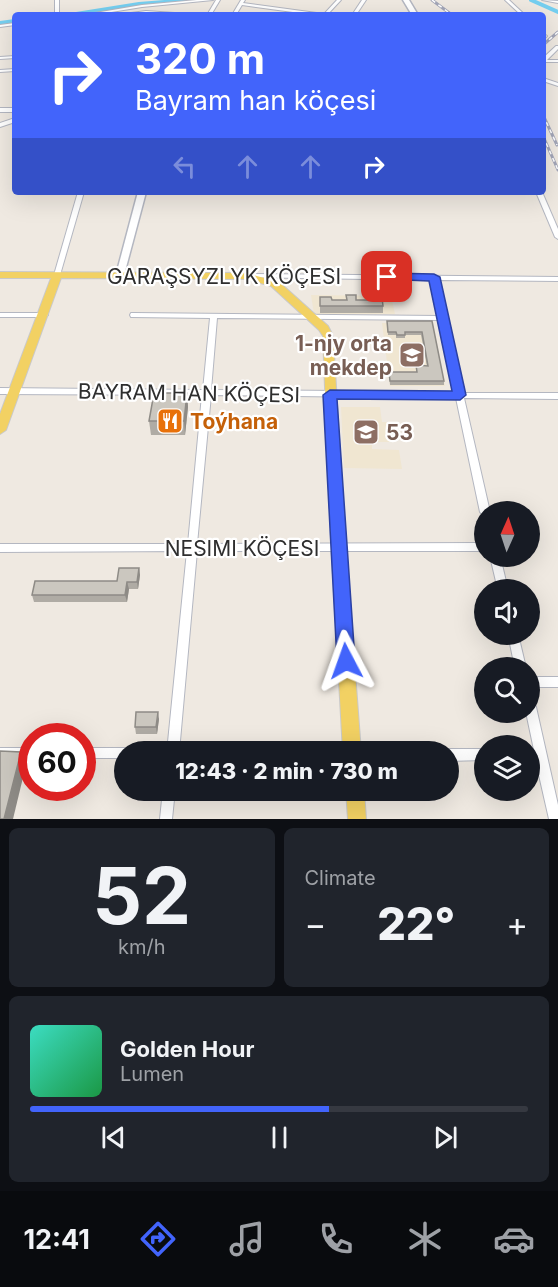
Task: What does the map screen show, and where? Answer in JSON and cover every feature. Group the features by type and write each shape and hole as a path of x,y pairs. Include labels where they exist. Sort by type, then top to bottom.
{"main road":[{"path":"120,275 141,195"},
{"name":"GARAŞSYZLYK KÖÇESI","path":"0,275 246,276"},
{"path":"0,430 57,275"},
{"path":"246,276 275,284 324,328 328,336 351,741"},
{"path":"356,801 357,819"}],"street":[{"path":"57,0 57,12"},
{"path":"100,12 168,0"},
{"path":"101,12 211,0"},
{"path":"328,12 339,0"},
{"path":"507,0 520,12"},
{"path":"544,0 558,2"},
{"path":"242,2 306,12"},
{"path":"546,58 558,48"},
{"path":"546,80 558,85"},
{"path":"57,275 80,195"},
{"path":"540,195 558,237"},
{"name":"GARAŞSYZLYK KÖÇESI","path":"246,276 557,279"},
{"path":"434,277 483,501"},
{"path":"0,315 44,315"},
{"path":"134,315 442,318"},
{"path":"173,741 214,316"},
{"name":"BAYRAM HAN KÖÇESI","path":"0,391 558,396"},
{"name":"NESIMI KÖÇESI","path":"0,548 474,547"},
{"path":"540,682 558,682"},
{"path":"0,753 18,753"},
{"path":"96,753 114,753"},
{"path":"540,772 555,819"},
{"path":"166,819 168,801"}],"shaded area":[{"path":"311,295 391,296 395,314 314,314"},
{"name":"1-njy orta mekdep","path":"382,323 432,323 445,386 390,386"},
{"name":"53","path":"341,407 380,407 382,422 388,422 390,442 372,442 372,449 399,450 402,469 344,468"}],"building":[{"path":"346,295 356,295 356,300 382,298 383,306 320,306 320,297 347,300"},
{"path":"387,321 432,321 444,381 390,381 389,372 417,372 416,365 428,366 422,332 405,332 405,335 397,335 396,332 388,332"},
{"path":"154,393 187,393 184,421 149,421"},
{"path":"119,568 139,568 137,582 127,582 125,595 32,595 35,581 117,581"},
{"path":"136,712 158,712 156,727 135,727"},
{"path":"0,751 18,752 18,764 4,819 0,819"}],"waterway":[{"path":"89,12 139,4 190,0"},
{"path":"531,0 558,12"},
{"path":"0,23 12,21"}],"railway":[{"path":"432,0 448,12"},
{"path":"546,42 558,32"},
{"path":"546,121 557,145"},
{"path":"546,143 558,170"}],"place":[{"name":"1-njy orta mekdep","path":"412,355"},
{"name":"Toýhana","path":"170,421"},
{"name":"53","path":"366,432"}],"route":[{"path":"346,661 330,395 460,395 434,277 387,277"}]}
